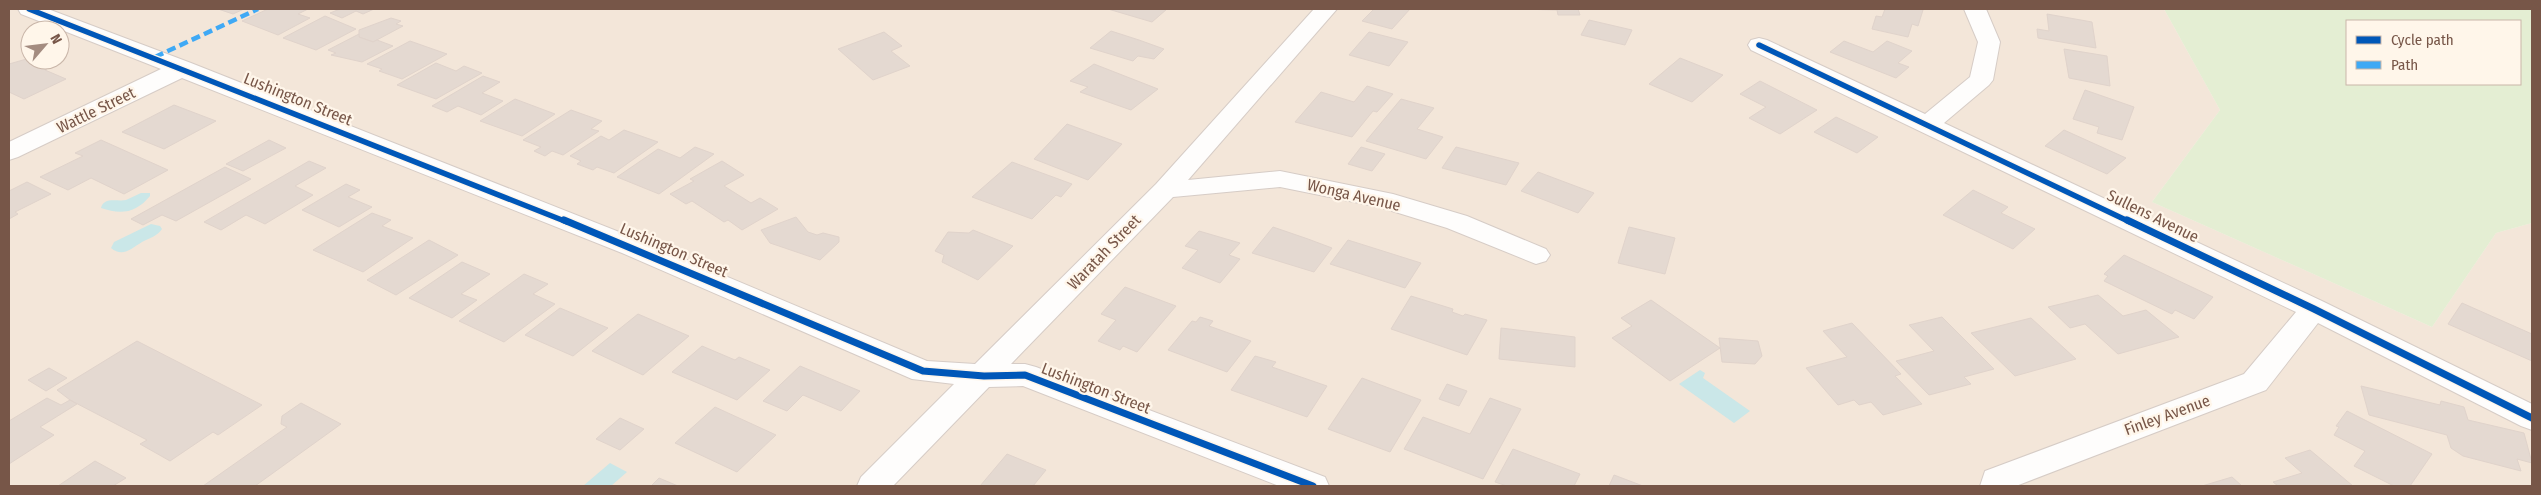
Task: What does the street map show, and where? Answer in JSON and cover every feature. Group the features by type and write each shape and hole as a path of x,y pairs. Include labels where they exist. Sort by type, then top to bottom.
{"street":[{"name":"Lushington Street","path":"30,9 632,247 923,371 984,376 1025,375 1313,486"},
{"name":"Waratah Street","path":"874,486 1165,190 1326,9"},
{"path":"1928,124 1981,80 1989,42 1975,9"},
{"name":"Sullens Avenue","path":"1759,45 2314,309 2532,418"},
{"name":"Wattle Street","path":"9,152 183,68"},
{"name":"Wonga Avenue","path":"1165,190 1280,179 1384,200 1448,220 1536,255"},
{"name":"Finley Avenue","path":"1996,486 1997,480 2256,382 2314,309"}],"shaded area":[{"path":"9,9 2164,9 2220,110 2152,202 2432,327 2496,233 2532,223 2532,486 9,486"}],"green space":[{"path":"2164,9 2532,9 2532,223 2496,233 2432,327 2152,202 2220,110"}],"water":[{"path":"141,193 150,193 150,196 145,202 134,209 122,212 101,208 105,202 126,200"},
{"path":"151,224 160,226 162,229 156,235 127,251 120,252 111,248 114,242"},
{"path":"1700,370 1705,373 1703,378 1750,411 1734,423 1679,384"},
{"path":"610,463 627,472 611,486 583,486"}],"building":[{"path":"218,9 244,9 233,14"},
{"path":"268,9 308,9 298,14 310,18 278,35 242,21"},
{"path":"340,9 374,9 363,14 356,11 342,18 330,13"},
{"path":"1108,9 1167,9 1152,22"},
{"path":"1374,9 1410,9 1392,29 1362,21"},
{"path":"1517,9 1578,9 1580,15 1558,15 1557,10"},
{"path":"1885,9 1923,10 1918,26 1912,24 1908,37 1872,29 1876,16 1882,17"},
{"path":"2047,14 2092,22 2096,48 2038,38 2037,29 2049,31"},
{"path":"325,16 356,29 316,50 283,38"},
{"path":"391,18 401,21 396,24 403,26 373,42 359,37 359,30"},
{"path":"1589,20 1632,30 1625,45 1581,35"},
{"path":"1111,31 1164,49 1154,59 1138,56 1133,61 1090,48"},
{"path":"884,32 902,46 891,51 910,66 873,80 838,49"},
{"path":"1369,32 1408,42 1389,66 1349,55"},
{"path":"359,34 359,37 373,42 377,40 393,46 362,62 331,55 336,53 328,50"},
{"path":"410,41 447,54 402,79 379,71 382,69 367,64"},
{"path":"1844,41 1873,52 1887,41 1912,51 1898,63 1909,67 1896,78 1830,52"},
{"path":"2064,49 2107,56 2110,86 2069,78"},
{"path":"1680,58 1723,75 1692,102 1649,84"},
{"path":"20,61 20,70 45,70 66,79 24,99 9,92 9,64"},
{"path":"436,63 456,71 464,66 482,73 436,99 397,85"},
{"path":"1094,64 1158,89 1131,110 1080,92 1088,87 1070,81"},
{"path":"483,76 500,82 482,93 503,101 481,115 458,106 447,112 432,106"},
{"path":"1760,81 1817,110 1780,134 1749,118 1766,107 1740,94"},
{"path":"1367,86 1393,94 1377,112 1373,111 1352,137 1295,122 1321,92 1354,102"},
{"path":"2085,90 2134,107 2122,140 2097,133 2099,127 2073,119"},
{"path":"515,99 555,114 522,136 480,121"},
{"path":"1401,99 1434,108 1417,129 1443,137 1426,159 1366,141"},
{"path":"174,105 216,121 164,149 122,132"},
{"path":"571,110 602,121 591,129 599,131 563,155 552,151 545,156 534,151 541,147 523,140"},
{"path":"1836,117 1878,137 1857,153 1814,132"},
{"path":"1067,124 1122,144 1088,180 1034,159"},
{"path":"624,130 658,142 614,173 597,167 593,170 577,164 581,161 570,156 601,136 609,140"},
{"path":"2064,130 2126,158 2107,174 2045,146"},
{"path":"101,140 168,170 124,194 91,178 68,190 40,177 83,156 75,153"},
{"path":"269,140 286,148 243,171 226,164"},
{"path":"695,147 714,154 659,194 617,177 658,149 680,158"},
{"path":"1361,147 1385,154 1372,171 1348,164"},
{"path":"1456,147 1519,163 1506,185 1442,168"},
{"path":"309,161 326,168 295,186 313,195 265,224 246,215 221,230 204,222"},
{"path":"722,161 744,175 724,186 751,203 760,198 778,209 742,230 728,220 724,222 692,201 686,204 670,194 694,181 690,179"},
{"path":"1012,162 1072,184 1061,197 1056,195 1032,219 972,197"},
{"path":"225,167 251,179 176,221 162,215 143,225 131,219"},
{"path":"1538,172 1594,193 1578,213 1521,191"},
{"path":"27,182 51,194 15,212 18,214 9,219 9,191"},
{"path":"346,184 360,190 348,197 372,207 339,227 302,210"},
{"path":"1973,190 2008,207 2001,213 2035,229 2013,249 1943,215"},
{"path":"372,213 391,220 382,226 413,238 363,272 313,250"},
{"path":"796,217 808,232 817,235 823,233 839,237 839,242 820,260 770,243 761,230"},
{"path":"1273,227 1332,248 1314,272 1252,253"},
{"path":"1629,227 1675,238 1665,274 1618,263"},
{"path":"973,230 1013,246 978,280 942,262 944,255 935,251 948,232 969,233"},
{"path":"1199,231 1240,243 1229,255 1240,259 1220,283 1182,268 1198,250 1185,246"},
{"path":"429,240 458,255 396,295 367,280"},
{"path":"1348,240 1421,263 1405,288 1330,264"},
{"path":"2124,255 2213,297 2194,319 2175,310 2172,314 2104,281 2108,276 2104,274"},
{"path":"462,262 490,274 461,294 477,300 452,318 409,298"},
{"path":"524,274 548,284 533,294 555,304 504,342 459,321"},
{"path":"1125,287 1176,306 1137,352 1123,346 1120,350 1098,341 1116,320 1101,314"},
{"path":"2098,295 2123,316 2146,310 2179,337 2118,354 2085,324 2070,328 2048,307"},
{"path":"1411,296 1453,309 1452,312 1463,316 1465,314 1487,320 1467,355 1391,329"},
{"path":"1651,300 1720,348 1670,381 1612,338 1632,326 1621,318"},
{"path":"2462,303 2532,334 2532,361 2448,324"},
{"path":"560,308 608,328 573,356 525,335"},
{"path":"638,314 689,336 643,375 592,351"},
{"path":"1200,317 1213,321 1209,326 1251,341 1227,372 1168,350 1192,321 1196,322"},
{"path":"1942,317 1994,369 1964,377 1971,384 1929,395 1896,361 1934,351 1909,325"},
{"path":"2031,318 2076,359 2015,376 1971,333"},
{"path":"1852,323 1901,374 1895,376 1922,404 1883,415 1871,402 1859,405 1854,400 1838,405 1806,368 1847,357 1823,331"},
{"path":"1501,328 1575,337 1575,367 1499,359"},
{"path":"1719,338 1758,341 1762,356 1755,364 1722,362"},
{"path":"137,341 262,405 218,435 213,432 170,461 140,444 147,440 70,400 57,390"},
{"path":"702,346 735,360 739,357 770,370 737,400 672,372"},
{"path":"1255,356 1276,362 1272,367 1327,386 1307,417 1231,390"},
{"path":"800,366 860,391 841,411 803,395 787,411 763,401"},
{"path":"49,368 67,378 46,391 28,380"},
{"path":"1362,378 1421,400 1390,452 1328,429"},
{"path":"1447,384 1467,391 1459,406 1439,399"},
{"path":"2361,386 2440,405 2441,401 2464,407 2468,420 2524,433 2532,463 2517,459 2521,471 2463,456 2451,448 2447,435 2369,415"},
{"path":"47,398 61,405 70,400 77,404 40,427 54,435 9,464 9,421"},
{"path":"1490,398 1521,409 1483,479 1404,449 1423,417 1470,434"},
{"path":"301,403 341,424 255,486 203,486 287,427 281,424 282,416"},
{"path":"715,407 776,435 737,472 675,443"},
{"path":"2347,411 2432,454 2410,486 2394,486 2354,466 2365,451 2334,435 2339,427 2336,426"},
{"path":"620,418 644,429 620,450 596,439"},
{"path":"1513,449 1580,474 1574,486 1507,486 1495,482"},
{"path":"2310,450 2353,486 2278,486 2273,482 2302,473 2285,458"},
{"path":"1007,454 1046,470 1033,486 980,486"},
{"path":"95,461 126,478 113,486 58,486"},
{"path":"1614,475 1643,486 1609,486"},
{"path":"2232,477 2242,486 2202,486"},
{"path":"659,478 678,486 651,486"}],"marked path":[{"path":"155,57 258,9"}],"cycle path":[{"path":"29,9 632,247 923,371 984,376 1025,375 1313,486"},
{"path":"1759,45 2314,309 2532,418"}]}
